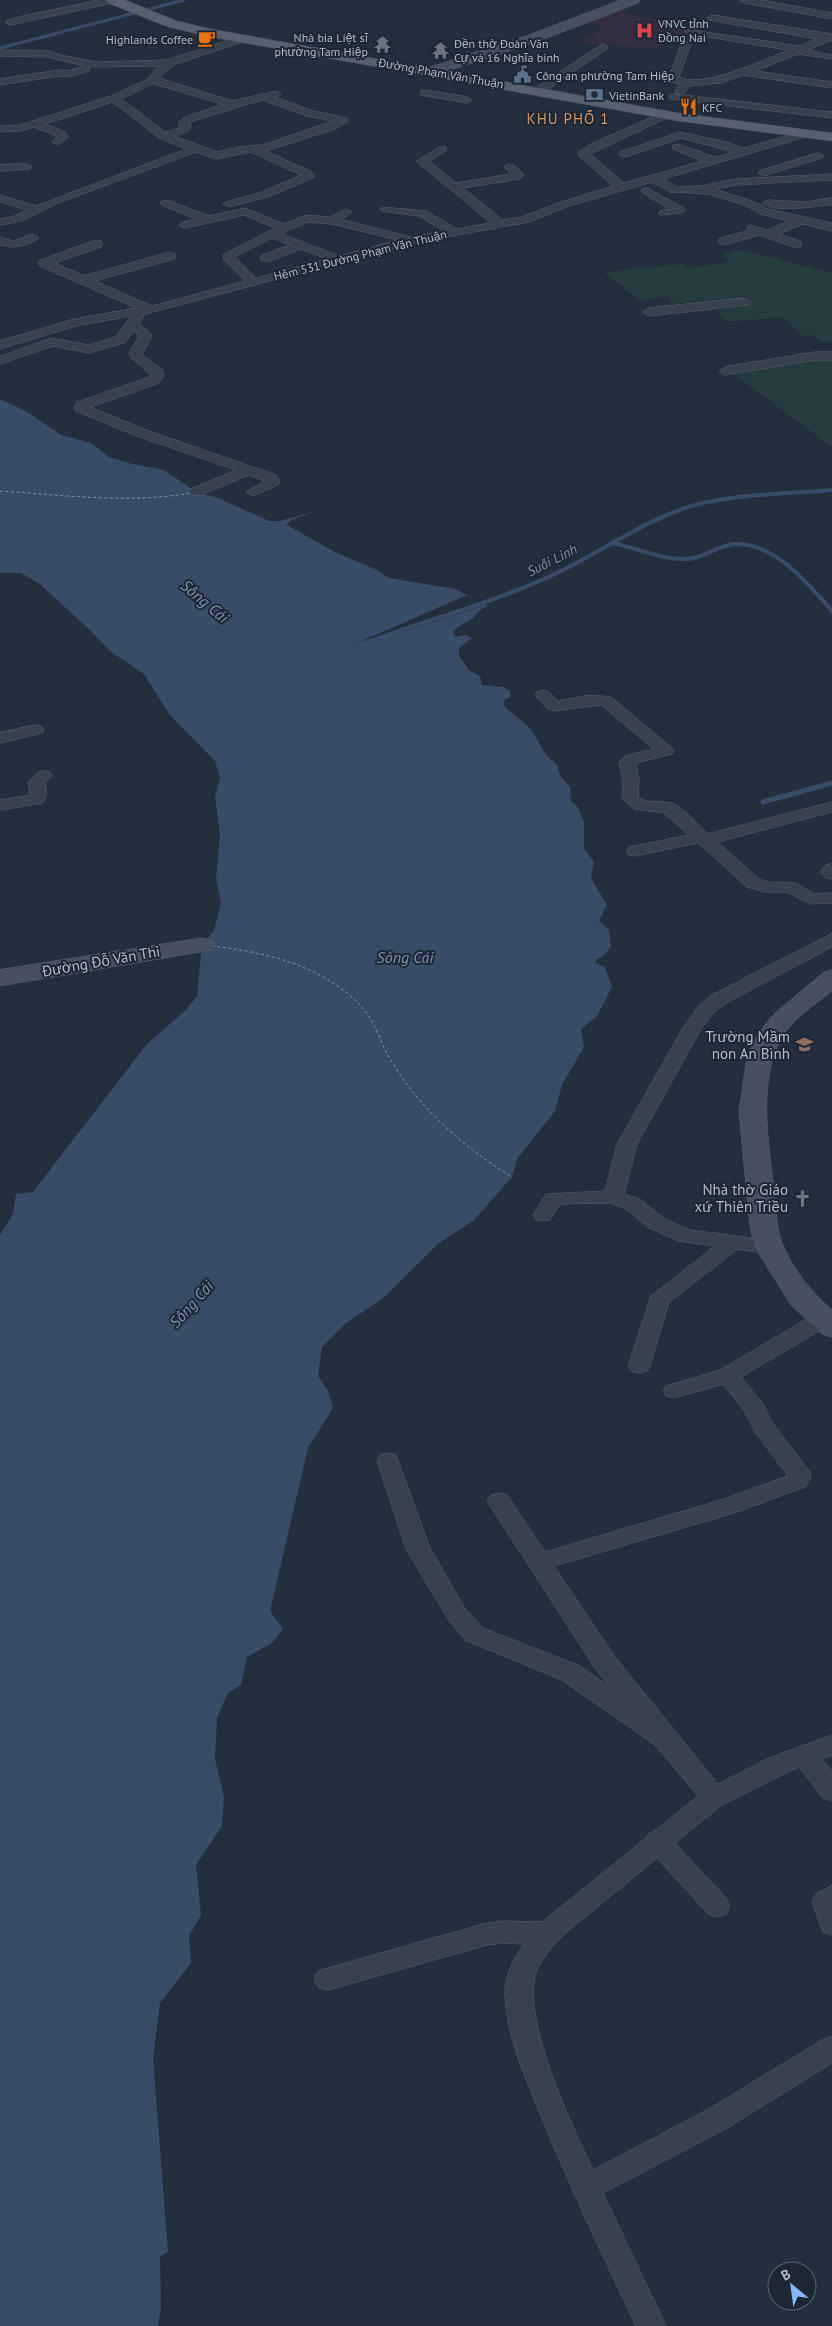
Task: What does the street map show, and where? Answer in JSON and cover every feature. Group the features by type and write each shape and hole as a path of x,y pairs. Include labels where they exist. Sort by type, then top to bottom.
{"main road":[{"name":"Đường Phạm Văn Thuận","path":"113,0 191,29 662,113 827,136"}],"street":[{"path":"10,22 113,0"},
{"path":"433,71 535,38 633,0"},
{"path":"828,58 797,50 689,31 738,4 832,16"},
{"path":"712,18 830,37"},
{"path":"687,41 674,77 675,80 687,83 713,82 830,37"},
{"path":"0,82 59,73 68,74 90,67 169,63 189,54 244,38"},
{"path":"539,91 603,47"},
{"path":"0,53 49,54 90,67"},
{"path":"0,129 21,128 115,98 155,79 169,63"},
{"path":"90,67 90,74 103,76"},
{"path":"741,72 832,85"},
{"path":"139,77 155,79 231,104"},
{"path":"621,187 583,154 592,147 662,113 687,83"},
{"path":"163,136 183,130 186,127 184,122 186,120 215,112 231,104 285,92"},
{"path":"425,93 467,100"},
{"path":"115,98 163,136 216,156 238,150 253,150 331,128 343,120 311,114 264,97"},
{"path":"674,97 832,115 827,136"},
{"path":"35,124 61,134 63,137 57,142"},
{"name":"Hẻm 531 Đường Phạm Văn Thuận","path":"0,346 86,319 146,310 409,240 525,220 565,204 805,134"},
{"path":"624,154 680,135 722,144 744,152"},
{"path":"677,147 700,157 716,160"},
{"path":"0,222 18,219 54,201 195,148"},
{"path":"442,149 422,161 456,186 501,225"},
{"path":"229,204 266,194 309,176 253,150"},
{"path":"770,180 764,173 818,156"},
{"path":"456,186 516,177 518,175 510,166"},
{"path":"0,168 26,167"},
{"path":"653,178 675,190 770,180 832,177"},
{"path":"634,183 680,210 664,213"},
{"path":"696,189 751,204 764,212 832,227"},
{"path":"0,198 38,210"},
{"path":"751,204 786,203 806,205 832,201"},
{"path":"166,203 206,219"},
{"path":"786,203 832,217"},
{"path":"386,209 422,212 454,232"},
{"path":"185,225 245,211 284,228"},
{"path":"329,227 346,212"},
{"path":"288,213 302,220 329,227 380,231 409,240"},
{"path":"253,282 228,257 302,220"},
{"path":"724,241 802,220"},
{"path":"760,231 796,244"},
{"path":"272,234 337,260"},
{"path":"0,241 14,245 33,238"},
{"path":"0,360 52,342 90,348 106,345 124,338 132,323 146,310 44,263 97,244"},
{"path":"266,258 301,246"},
{"path":"72,287 170,256"},
{"path":"648,312 745,302"},
{"path":"132,323 146,335 135,353 136,357 157,372 158,376 152,381 82,405 81,408 144,434 271,478 273,482 253,492"},
{"path":"725,371 815,356 832,356"},
{"path":"196,492 249,470"},
{"path":"543,695 554,706 590,700 608,701 666,751 631,759 626,762 631,781 630,798 636,805 641,807 660,805 670,809 758,886 790,887 811,899 832,898"},
{"path":"0,738 36,730"},
{"path":"0,805 36,799 39,795 36,782 44,776"},
{"path":"635,852 832,807"},
{"path":"832,869 829,872 832,874"},
{"path":"613,1197 627,1144 692,1028 707,1008 719,999 810,954 832,939"},
{"name":"Đường Đỗ Văn Thi","path":"0,978 202,945"},
{"path":"674,1391 728,1375 828,1323 801,1298 769,1246 764,1226 752,1112 760,1057 772,1032 784,1019 832,978"},
{"path":"543,1215 553,1198 613,1197 633,1204 656,1222 686,1236 769,1246"},
{"path":"639,1366 662,1297 734,1242"},
{"path":"539,1562 729,1506 797,1481 800,1477 799,1472 763,1427 755,1409 728,1375"},
{"path":"388,1461 418,1549 456,1613 474,1634 571,1673 664,1738"},
{"path":"499,1501 606,1664 664,1738 714,1796"},
{"path":"651,2326 586,2188 537,2069 525,2030 519,1992 527,1960 546,1932 714,1796 778,1765 832,1745"},
{"path":"804,1755 832,1791"},
{"path":"657,1841 717,1906"},
{"path":"832,1897 825,1902 832,1924"},
{"path":"328,1979 483,1935 502,1932 546,1932"},
{"path":"586,2188 719,2118 832,2048"}],"shaded area":[{"name":"VNVC tỉnh Đồng Nai","path":"614,10 692,27 668,44 663,43 654,49 578,42 605,28 584,22"}],"green space":[{"path":"743,250 832,273 832,341 820,342 814,335 802,336 783,317 727,322 715,310 751,306 746,296 673,304 668,297 639,300 604,272 683,264 688,268 730,262 721,254"},
{"path":"810,359 832,360 832,447 731,372"}],"water":[{"name":"Sông Cái","path":"0,399 24,410 61,435 91,443 109,457 132,464 164,470 196,492 218,498 269,521 280,521 316,511 289,521 287,525 335,552 377,570 389,578 455,589 467,595 323,658 488,604 453,632 456,637 466,635 472,638 459,648 459,656 469,670 480,676 482,685 503,687 510,691 510,697 504,700 505,707 531,729 546,755 557,765 560,776 570,787 571,801 577,806 584,823 584,848 594,862 591,878 607,905 599,921 609,930 611,946 606,954 596,960 596,963 605,967 612,987 597,1016 581,1029 584,1047 562,1085 555,1111 517,1159 512,1177 474,1220 439,1243 382,1299 346,1323 322,1347 318,1376 328,1391 333,1408 308,1448 270,1611 283,1629 272,1643 247,1657 241,1685 228,1693 217,1717 215,1759 224,1797 222,1826 196,1865 201,1915 189,1936 191,1963 160,2003 153,2058 168,2252 160,2256 161,2307 158,2326 0,2326 0,1235 13,1214 16,1194 33,1192 147,1044 186,1010 197,996 202,945 214,931 221,902 216,879 220,834 215,797 220,778 215,761 169,714 144,674 110,651 40,584 21,573 0,573"}],"waterway":[{"path":"0,48 184,0"},
{"name":"Suối Linh","path":"612,543 653,521 701,503 757,495 832,490"},
{"name":"Suối Linh","path":"399,631 523,588 578,562 612,543"},
{"path":"612,543 658,556 677,559 699,557 728,545 749,545 777,557 801,577 832,611"},
{"name":"Suối Linh","path":"310,662 403,630"},
{"path":"763,802 832,783"}],"ferry route":[{"path":"0,491 120,498 144,498 191,493"},
{"path":"212,946 252,952 292,963 329,980 346,992 366,1012 390,1059 429,1110 444,1126 476,1153 512,1177"}],"place":[{"name":"VNVC tỉnh Đồng Nai","path":"644,30"},
{"name":"Highlands Coffee","path":"207,39"},
{"name":"Nhà bia Liệt sĩ phường Tam Hiệp","path":"382,44"},
{"name":"Đền thờ Đoàn Văn Cự và 16 Nghĩa binh","path":"440,50"},
{"name":"Công an phường Tam Hiệp","path":"522,75"},
{"name":"VietinBank","path":"595,95"},
{"name":"KFC","path":"688,107"},
{"name":"Trường Mầm non An Bình","path":"804,1045"},
{"name":"Nhà thờ Giáo xứ Thiên Triều","path":"802,1198"}],"district":[{"name":"KHU PHỐ 1","path":"568,118"}]}
